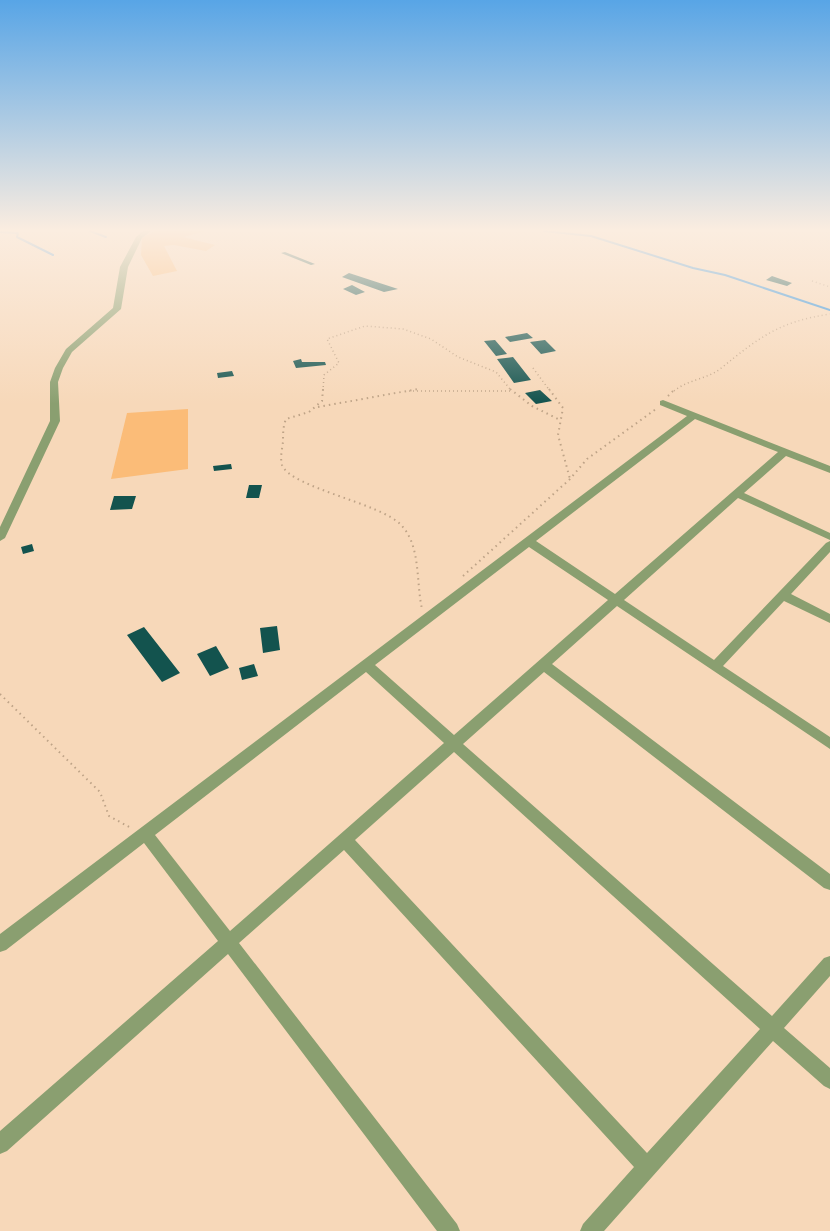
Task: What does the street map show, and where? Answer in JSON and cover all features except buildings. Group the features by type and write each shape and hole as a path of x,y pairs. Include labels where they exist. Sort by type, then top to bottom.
{"street":[{"path":"0,538 55,421 54,382 59,368 69,351 117,309 120,288"},
{"path":"663,403 830,470"},
{"path":"0,944 694,415"},
{"path":"0,1144 785,452"},
{"path":"736,494 830,537"},
{"path":"528,541 830,744"},
{"path":"716,667 830,545"},
{"path":"783,595 830,619"},
{"path":"366,665 830,1080"},
{"path":"544,665 830,883"},
{"path":"145,833 450,1231"},
{"path":"345,840 647,1167"},
{"path":"590,1231 830,964"}],"path":[{"path":"455,583 570,479 588,459 648,417 671,392 719,370 729,359 778,327 798,319 830,315"},
{"path":"318,407 322,401 324,375 339,363 327,339 365,326 396,327 431,339 458,357 496,372 510,389 532,406 560,420"},
{"path":"533,368 563,408 558,435 560,452 570,479"},
{"path":"424,620 417,591 412,544 394,517 323,489 285,470 281,463 286,419 318,407 420,388 510,389"},
{"path":"0,694 100,792 104,811 115,822 145,833"}],"shaded area":[{"path":"188,409 188,469 111,479 127,413"}],"waterway":[{"path":"765,288 830,310"}]}
